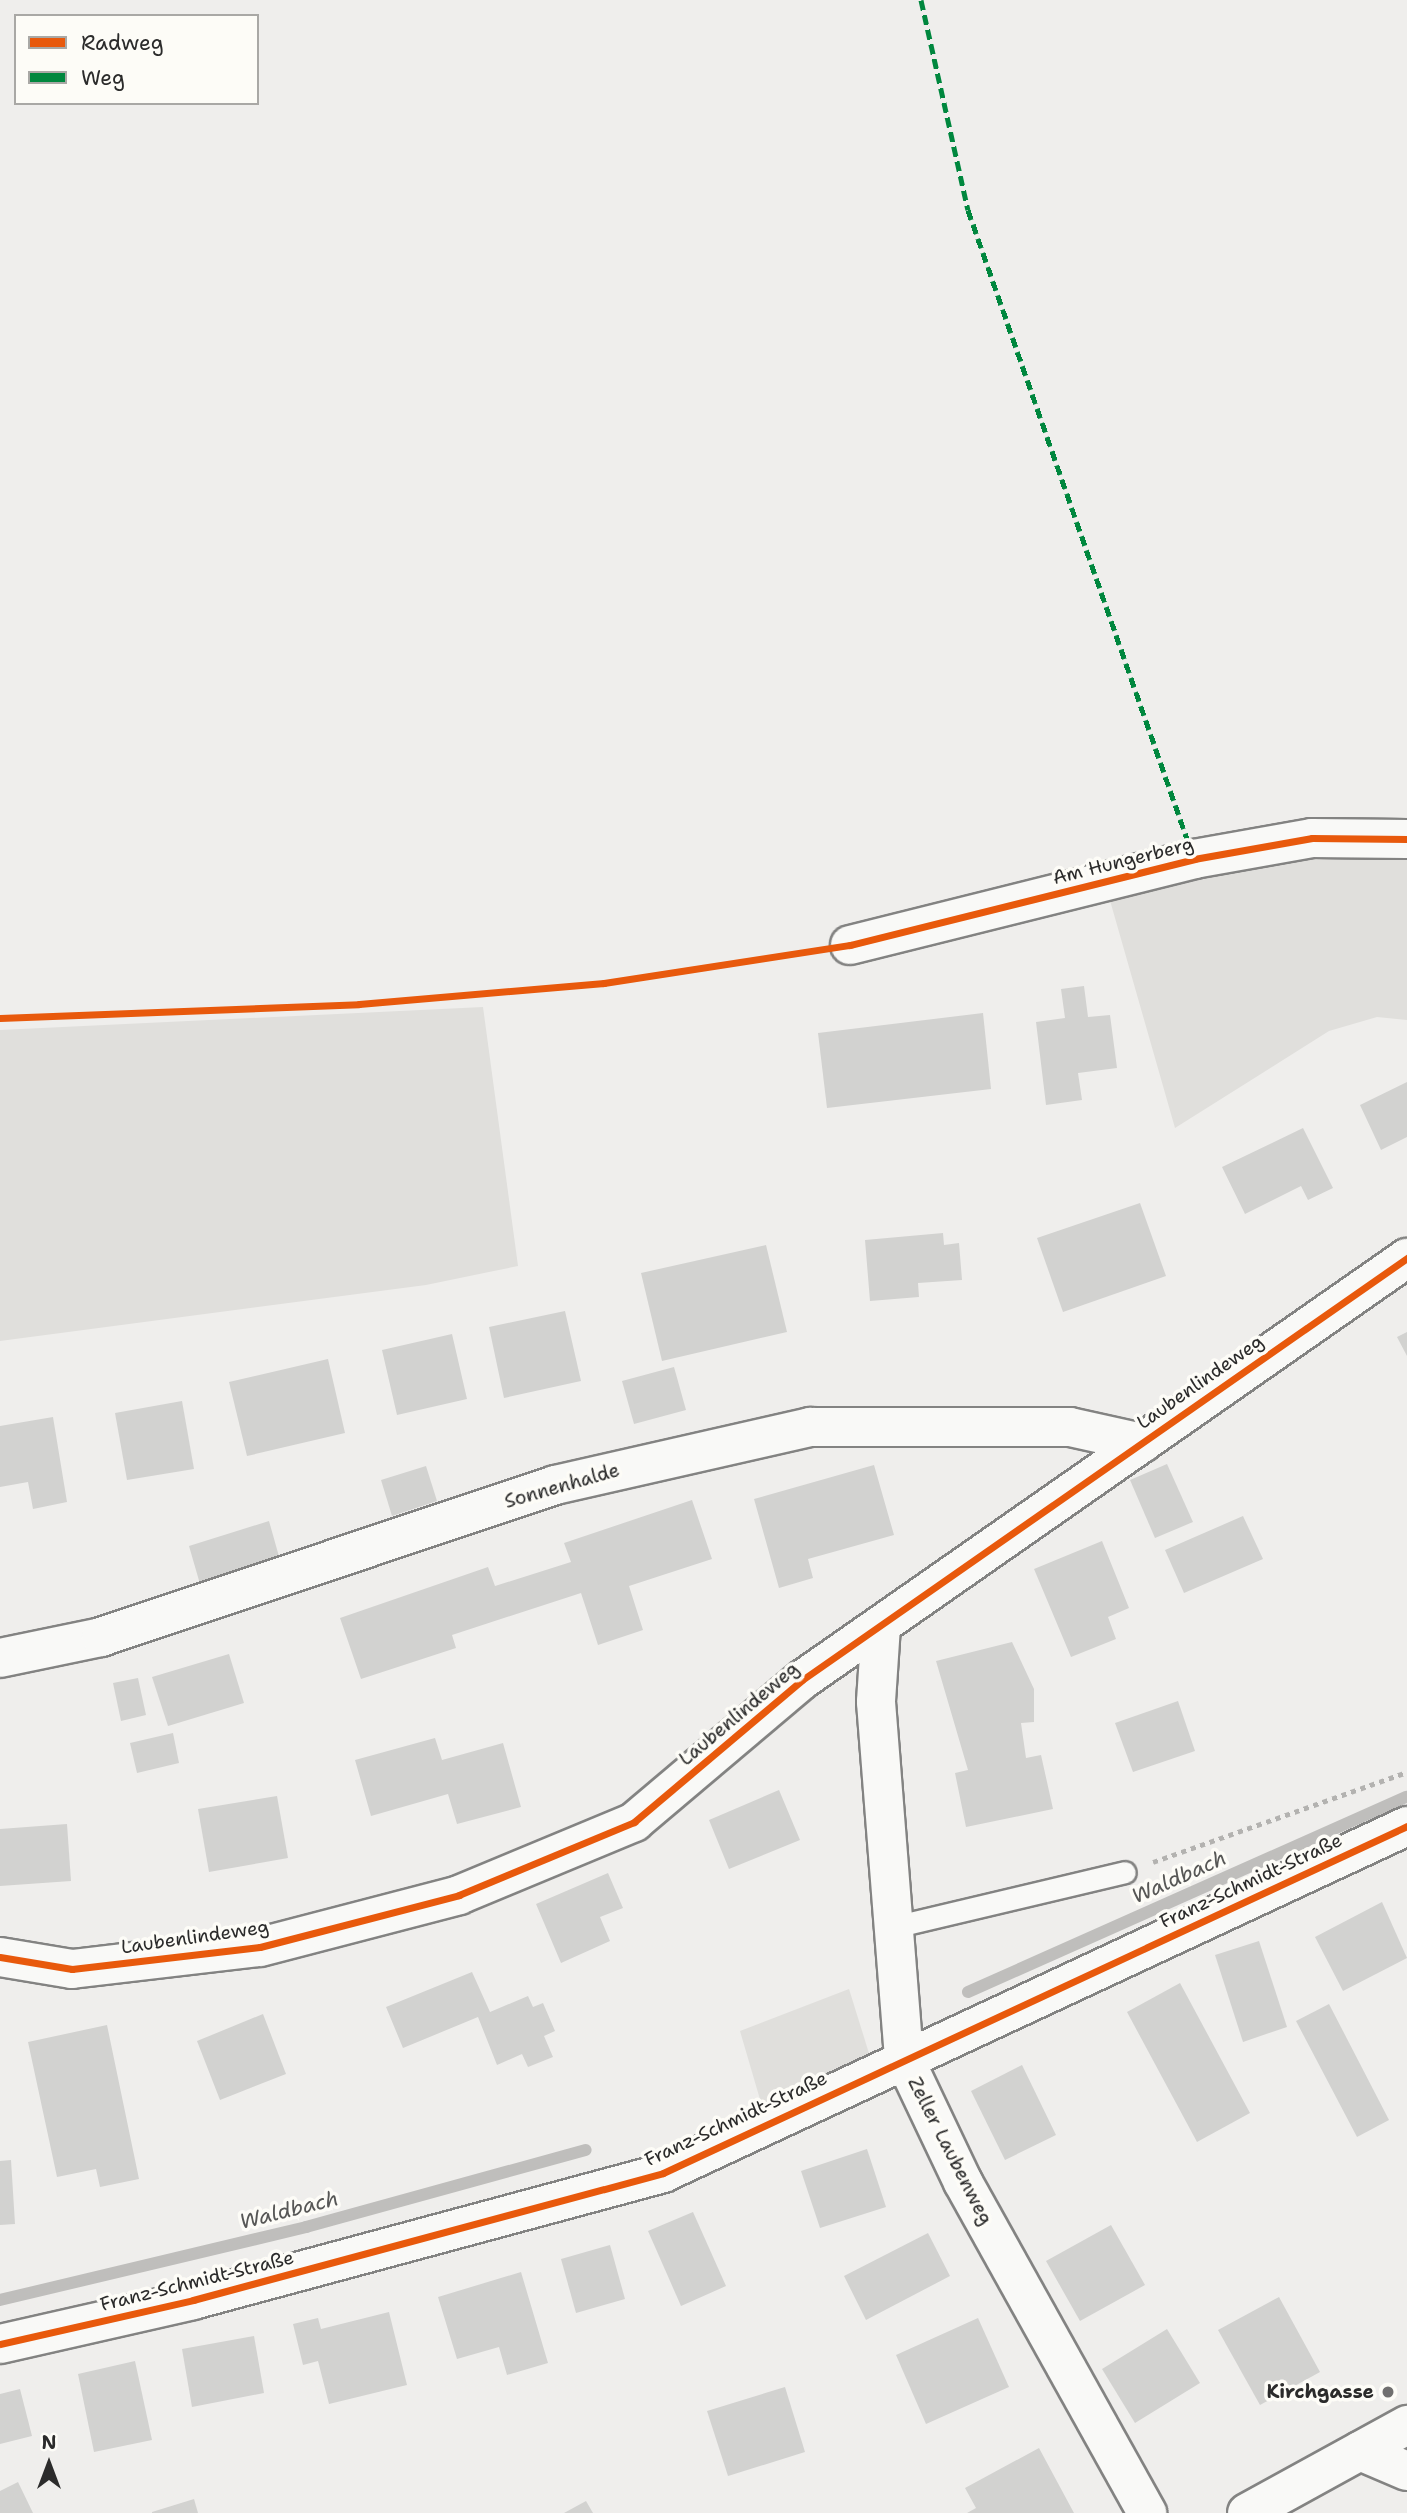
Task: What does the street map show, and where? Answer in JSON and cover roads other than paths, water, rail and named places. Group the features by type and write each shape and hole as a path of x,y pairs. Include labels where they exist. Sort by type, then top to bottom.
{"street":[{"name":"Am Hungerberg","path":"850,944 1195,859 1312,838 1407,839"},
{"name":"Laubenlindeweg","path":"0,1957 72,1969 260,1947 459,1895 634,1822 802,1680 1407,1258"},
{"name":"Sonnenhalde","path":"0,1658 101,1637 555,1485 810,1427 1070,1427 1142,1443"},
{"name":"Zeller Laubenweg","path":"881,1626 876,1702 904,2058 963,2182 1147,2513"},
{"name":"Franz-Schmidt-Straße","path":"0,2344 193,2300 663,2173 904,2058 1407,1826"},
{"path":"1247,2513 1407,2425"},
{"path":"1360,2451 1407,2471"}],"lane":[{"path":"894,1927 1125,1872"}],"waterway":[{"name":"Waldbach","path":"968,1992 1407,1797"},
{"name":"Waldbach","path":"0,2300 306,2227 586,2150"}],"place":[{"name":"Kirchgasse","path":"1388,2392"}]}
